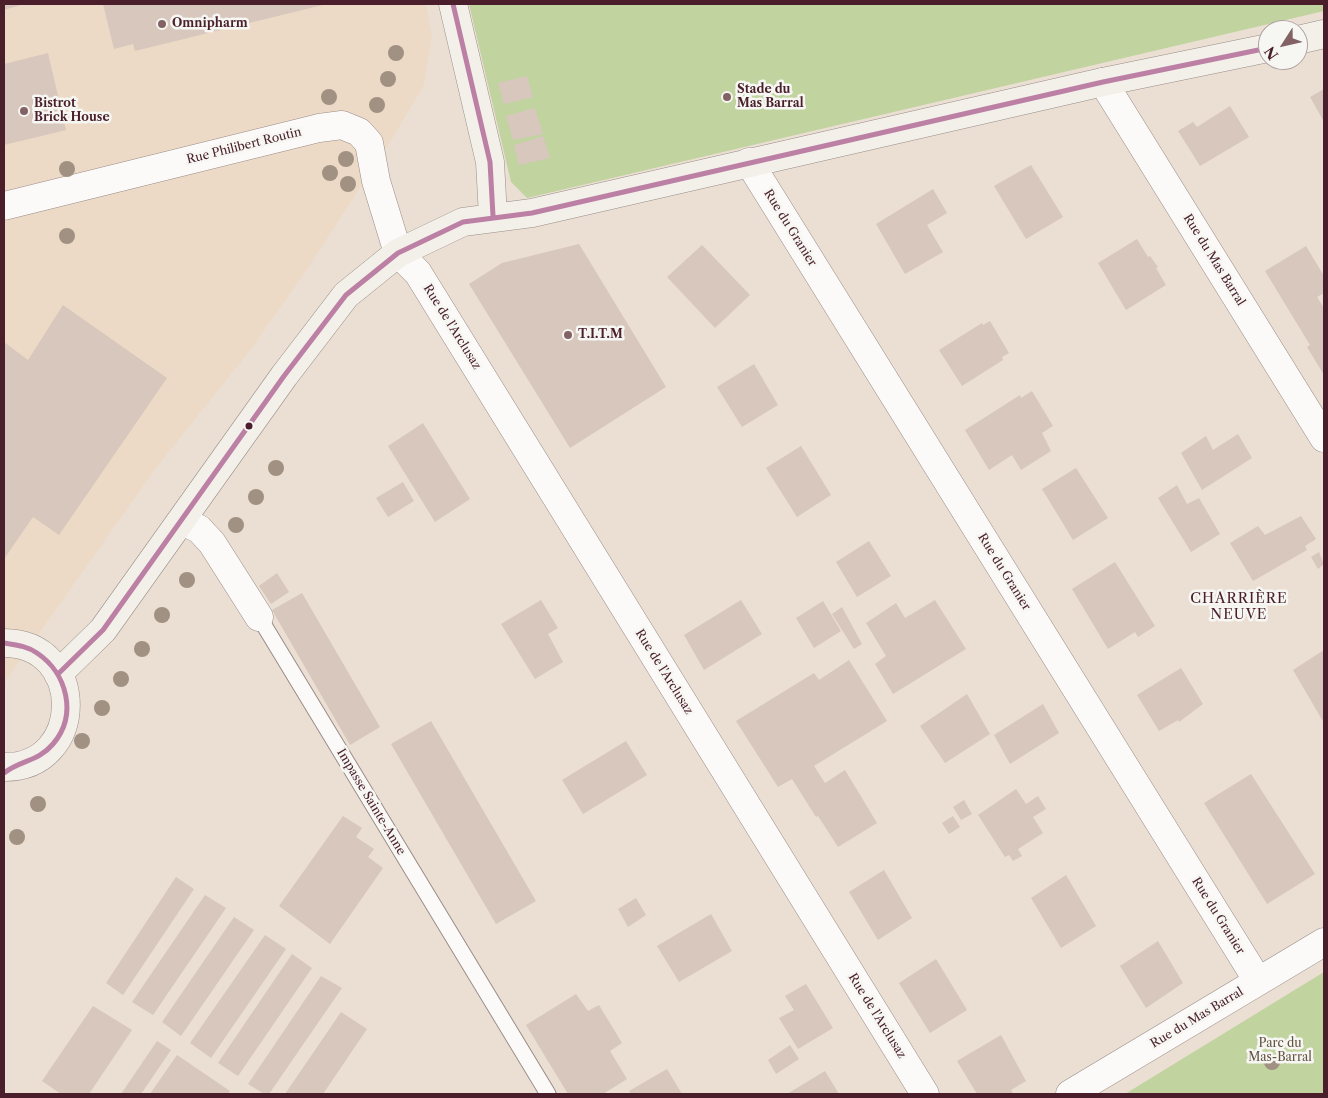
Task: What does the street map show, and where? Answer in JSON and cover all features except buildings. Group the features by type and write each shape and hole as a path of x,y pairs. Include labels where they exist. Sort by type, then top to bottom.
{"street":[{"path":"453,4 490,162 493,216"},
{"path":"1308,38 1324,34"},
{"path":"58,674 103,630 284,376 346,295 398,253 463,222 493,216 532,213 1103,82 1258,50"},
{"name":"Rue du Mas Barral","path":"1103,82 1324,438"},
{"name":"Rue Philibert Routin","path":"4,206 300,132 342,124 359,132 369,143 376,181 398,253"},
{"name":"Rue du Granier","path":"749,162 1258,981"},
{"name":"Rue de l'Arclusaz","path":"398,253 418,273 925,1094"},
{"name":"Impasse Sainte-Anne","path":"182,521 199,529 212,543 260,617"},
{"path":"4,643 20,644 46,658 58,674 66,695 67,710 58,737 38,758 6,769"},
{"name":"Rue du Mas Barral","path":"1070,1094 1324,942"}],"lane":[{"name":"Impasse Sainte-Anne","path":"260,617 548,1094"}],"shaded area":[{"path":"28,4 426,4 432,37 424,85 393,137 304,274 248,353 156,468 4,683 4,10"}],"green space":[{"name":"Stade du Mas Barral","path":"469,4 1324,4 1324,11 1286,20 1258,20 1258,26 527,198 511,182"},
{"name":"Parc du Mas-Barral","path":"1324,972 1324,1094 1125,1094"}],"transit line":[{"path":"453,4 490,162 493,216"},
{"path":"58,674 103,630 284,376 346,295 398,253 463,222 532,213 1103,82 1258,50"},
{"path":"4,643 29,649 47,661 62,683 66,695 67,708 61,733 53,744 35,758 4,773"}],"place":[{"name":"Omnipharm","path":"162,24"},
{"name":"Stade du Mas Barral","path":"727,97"},
{"name":"Bistrot Brick House","path":"24,111"},
{"name":"T.I.T.M","path":"568,335"}],"district":[{"name":"CHARRIÈRE NEUVE","path":"1239,608"}]}
